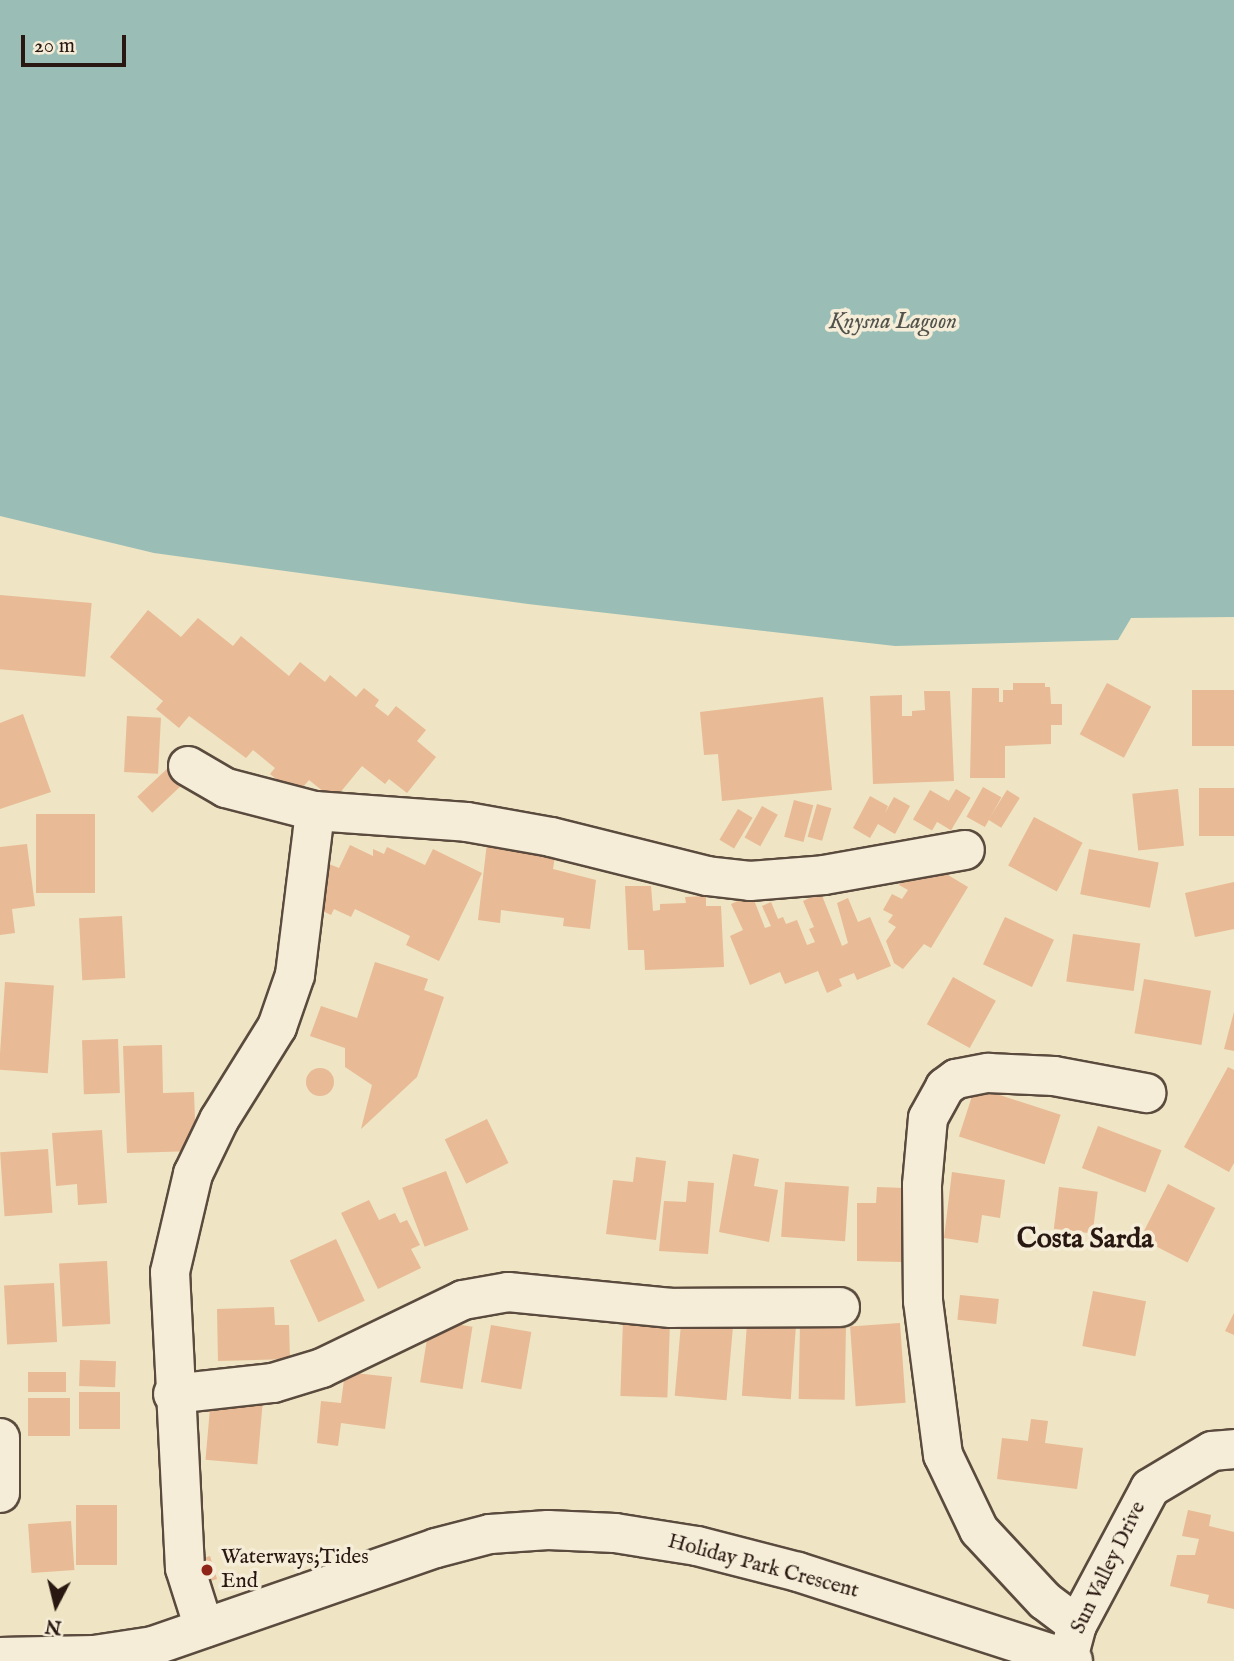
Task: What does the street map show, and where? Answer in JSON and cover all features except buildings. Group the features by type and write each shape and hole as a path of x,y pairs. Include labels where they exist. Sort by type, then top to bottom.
{"street":[{"path":"188,766 226,788 315,811 467,822 551,836 707,876 750,881 824,875 965,850"},
{"path":"204,1628 185,1568 173,1394 170,1272 182,1207 219,1120 277,1027 295,975 315,811"},
{"path":"1073,1648 1045,1601 979,1531 943,1455 923,1301 922,1185 928,1118 945,1087 956,1079 988,1073 1054,1076 1146,1093"},
{"path":"173,1394 285,1380 322,1368 463,1300 508,1292 658,1307 840,1307"},
{"path":"0,1438 0,1493"},
{"name":"Sun Valley Drive","path":"1073,1648 1150,1488 1178,1467 1212,1451 1234,1449"},
{"name":"Holiday Park Crescent","path":"0,1657 94,1655 152,1646 436,1548 489,1534 548,1530 615,1533 748,1559 1073,1648"}],"water":[{"name":"Knysna Lagoon","path":"0,0 1234,0 1234,617 1131,618 1118,640 895,646 528,604 154,553 0,516"}],"place":[{"name":"Waterways;Tides End","path":"207,1570"}],"district":[{"name":"Costa Sarda","path":"1085,1240"}]}
